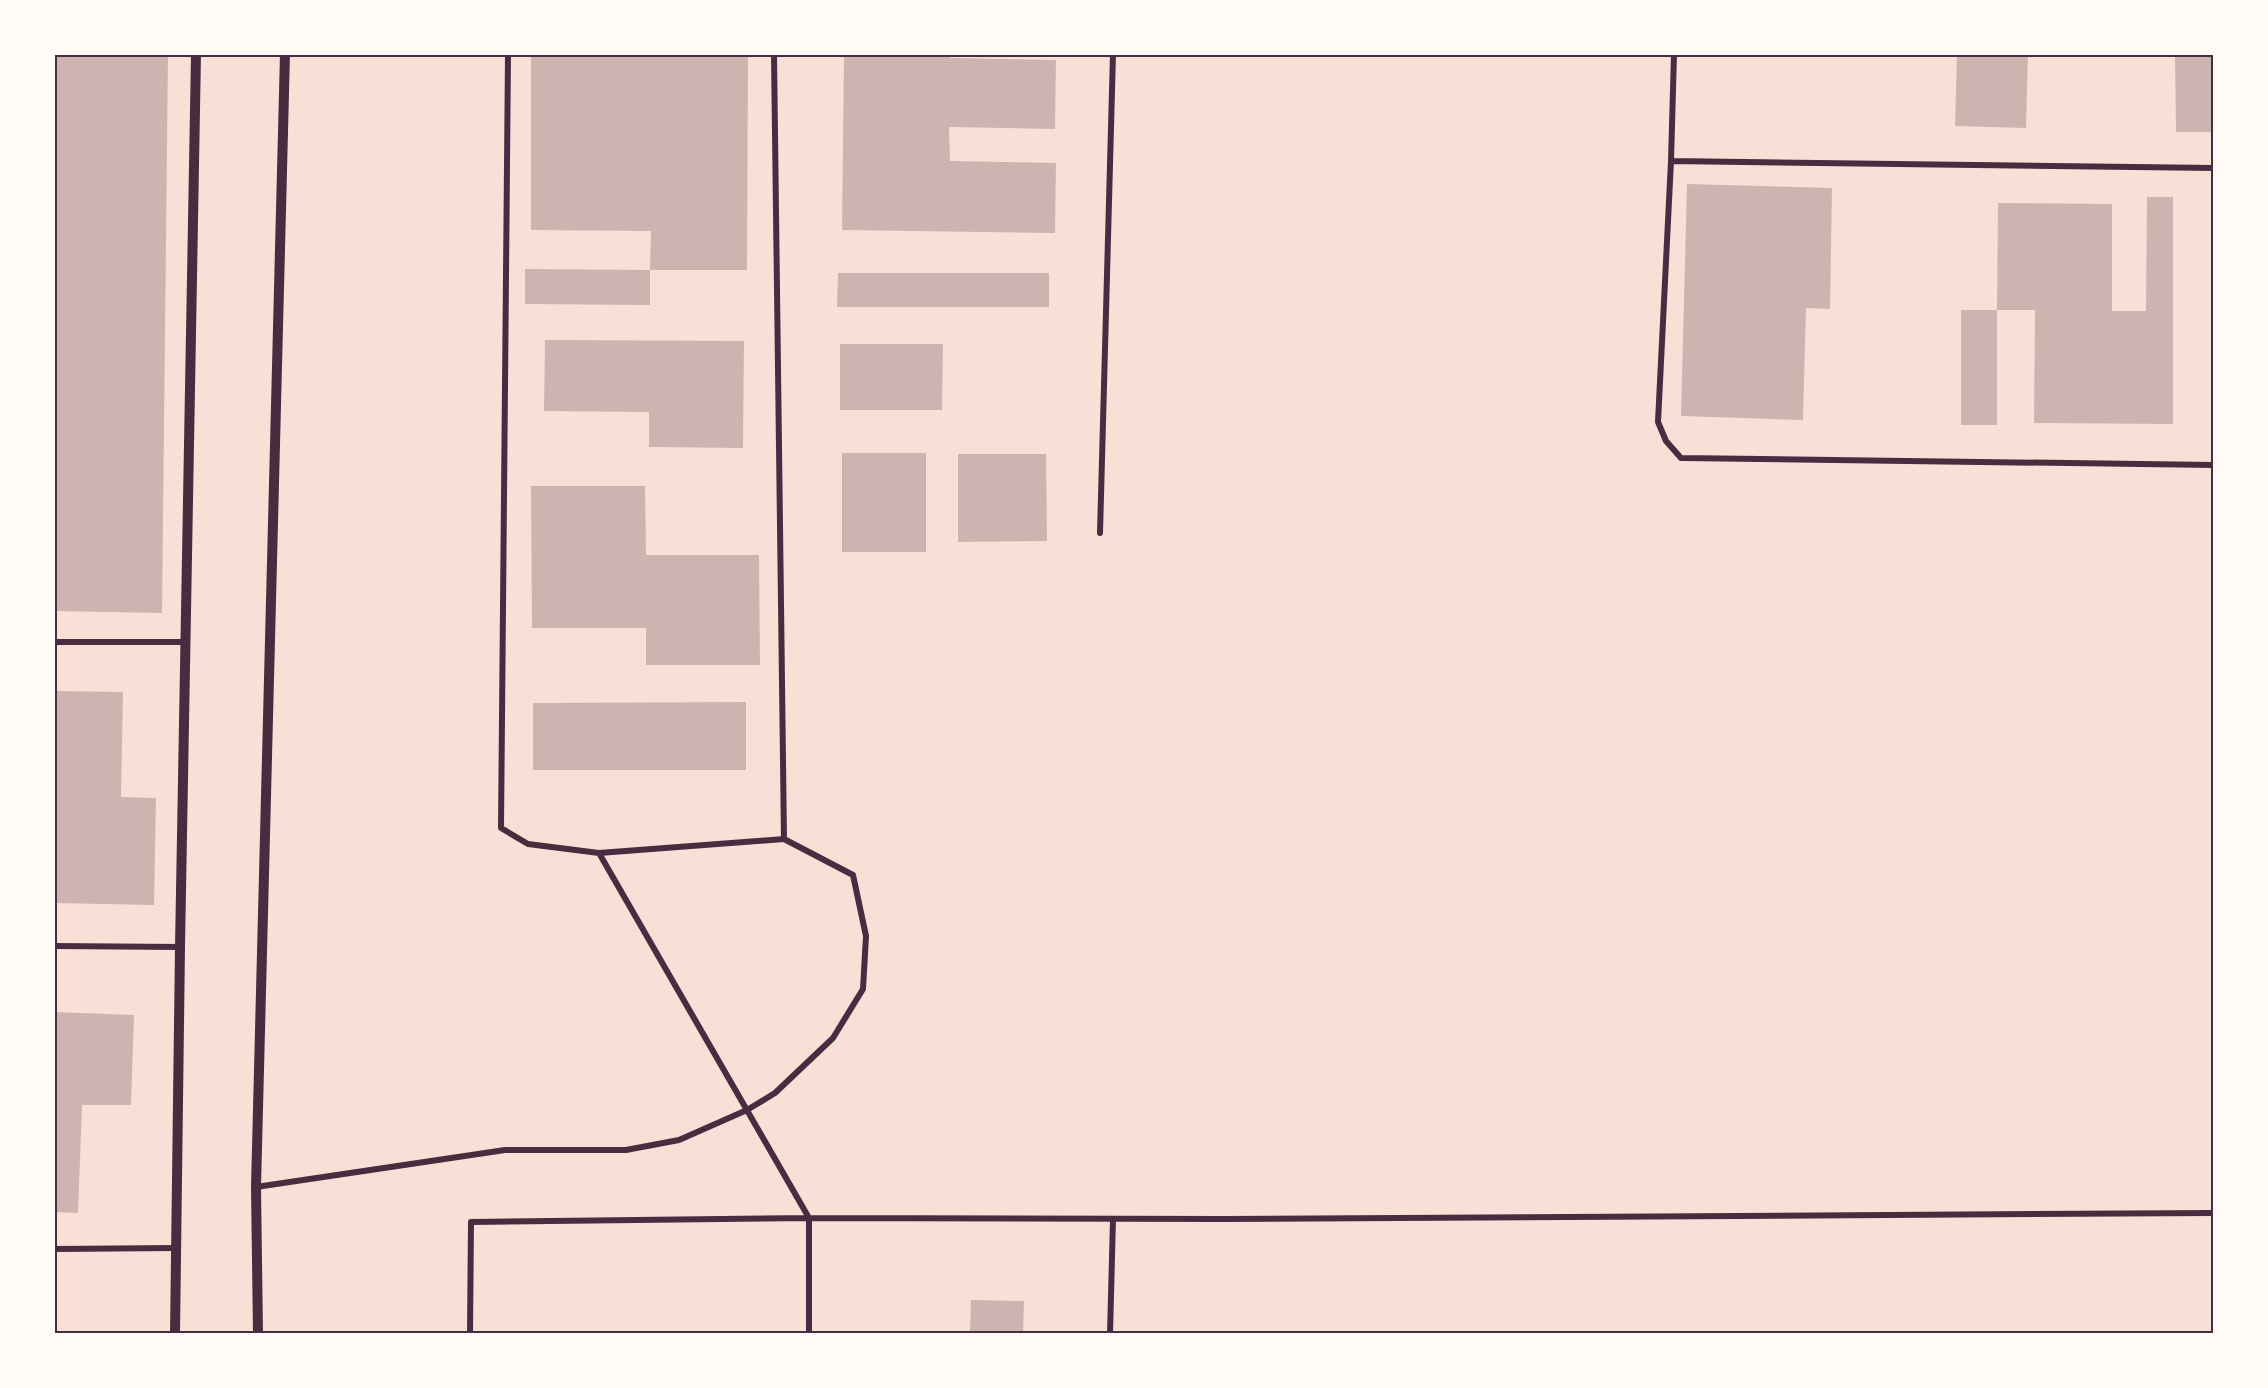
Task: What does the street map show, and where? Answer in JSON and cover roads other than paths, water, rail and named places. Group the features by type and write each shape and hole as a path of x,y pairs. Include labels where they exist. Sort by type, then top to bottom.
{"street":[{"path":"175,1334 196,54"},
{"path":"258,1334 256,1187 285,54"},
{"path":"256,1187 505,1150 626,1150 679,1140 747,1110 775,1093 833,1038 863,990 866,936 853,875 784,839 599,853 528,844 501,828 508,54"},
{"path":"774,54 784,839"},
{"path":"1100,533 1113,54"},
{"path":"1674,54 1658,422 1666,441 1681,458 2214,465"},
{"path":"1671,161 2214,168"},
{"path":"54,642 185,642"},
{"path":"599,853 810,1218 810,1334"},
{"path":"54,946 180,947"},
{"path":"470,1334 471,1222 810,1218 1113,1219 2214,1213"},
{"path":"1110,1334 1113,1219"},
{"path":"54,1250 177,1248"}]}
